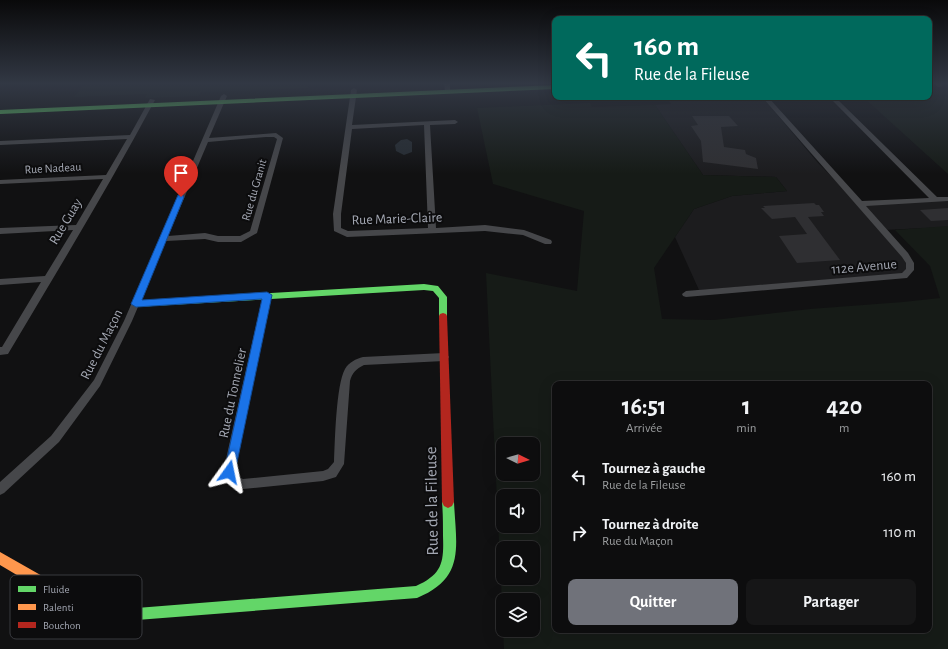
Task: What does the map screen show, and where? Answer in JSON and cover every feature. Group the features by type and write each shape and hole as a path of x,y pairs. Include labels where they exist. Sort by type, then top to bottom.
{"street":[{"name":"Rue Guay","path":"0,351 5,351 145,113"},
{"name":"Rue du Maçon","path":"0,489 55,440 97,383 136,304 216,113"},
{"name":"Rue Marie-Claire","path":"352,113 337,214 337,229 347,234 485,228 524,233 548,242"},
{"name":"112e Avenue","path":"686,294 904,276 910,270 910,263 778,113"},
{"path":"848,113 936,200"},
{"path":"350,127 455,122"},
{"path":"427,124 432,230"},
{"name":"Rue du Granit","path":"163,239 205,236 218,239 241,239 253,233 280,138 276,135 266,135 204,140"},
{"path":"0,143 132,137"},
{"name":"Rue Nadeau","path":"0,182 108,177"},
{"path":"859,204 948,199"},
{"path":"0,231 78,227"},
{"path":"0,282 48,279"},
{"name":"Rue de la Fileuse","path":"136,304 267,295 424,287 435,288 443,297 450,557 445,573 435,585 417,592 142,614"},
{"name":"Rue du Tonnelier","path":"267,295 229,472 233,480 243,484 323,476 332,473 339,464 345,381 348,371 355,364 363,362 444,357"},
{"name":"Rue de la Fileuse","path":"0,558 29,575"}],"shaded area":[{"path":"478,113 661,113 703,175 776,177 787,191 732,196 694,209 654,268 662,319 714,320 810,309 940,298 930,266 895,230 948,226 948,649 504,649 503,637 540,637 540,593 501,593 501,585 540,585 540,541 499,541 499,533 540,533 540,489 496,489 496,481 540,481 540,437 496,437 496,479 486,273 577,291 584,211 493,184"},
{"path":"661,113 776,113 818,163 858,203 948,199 948,227 883,230 906,261 906,271 899,274 699,290 675,237 694,209 732,196 787,191 776,177 703,175"},
{"path":"881,113 948,113 948,174"},
{"path":"407,139 412,142 412,152 404,155 396,151 395,145 401,140"}],"building":[{"path":"692,116 729,116 738,126 721,127 724,147 745,150 746,154 756,158 758,169 703,162 701,141 691,126 698,125"},
{"path":"814,203 819,205 824,212 821,212 824,216 808,217 840,260 797,263 779,236 807,234 795,217 772,219 761,208 765,208 763,206"},
{"path":"948,208 948,220 931,221 920,210"}],"traffic: fast":[{"path":"136,304 424,287 435,288 443,297 443,316"},
{"path":"142,614 417,592 430,586 442,575 450,557 448,502"}],"traffic: slow":[{"path":"0,558 29,575"}],"traffic: jam":[{"path":"443,316 448,502"}],"route":[{"path":"181,197 136,304 267,295 229,472"}]}
